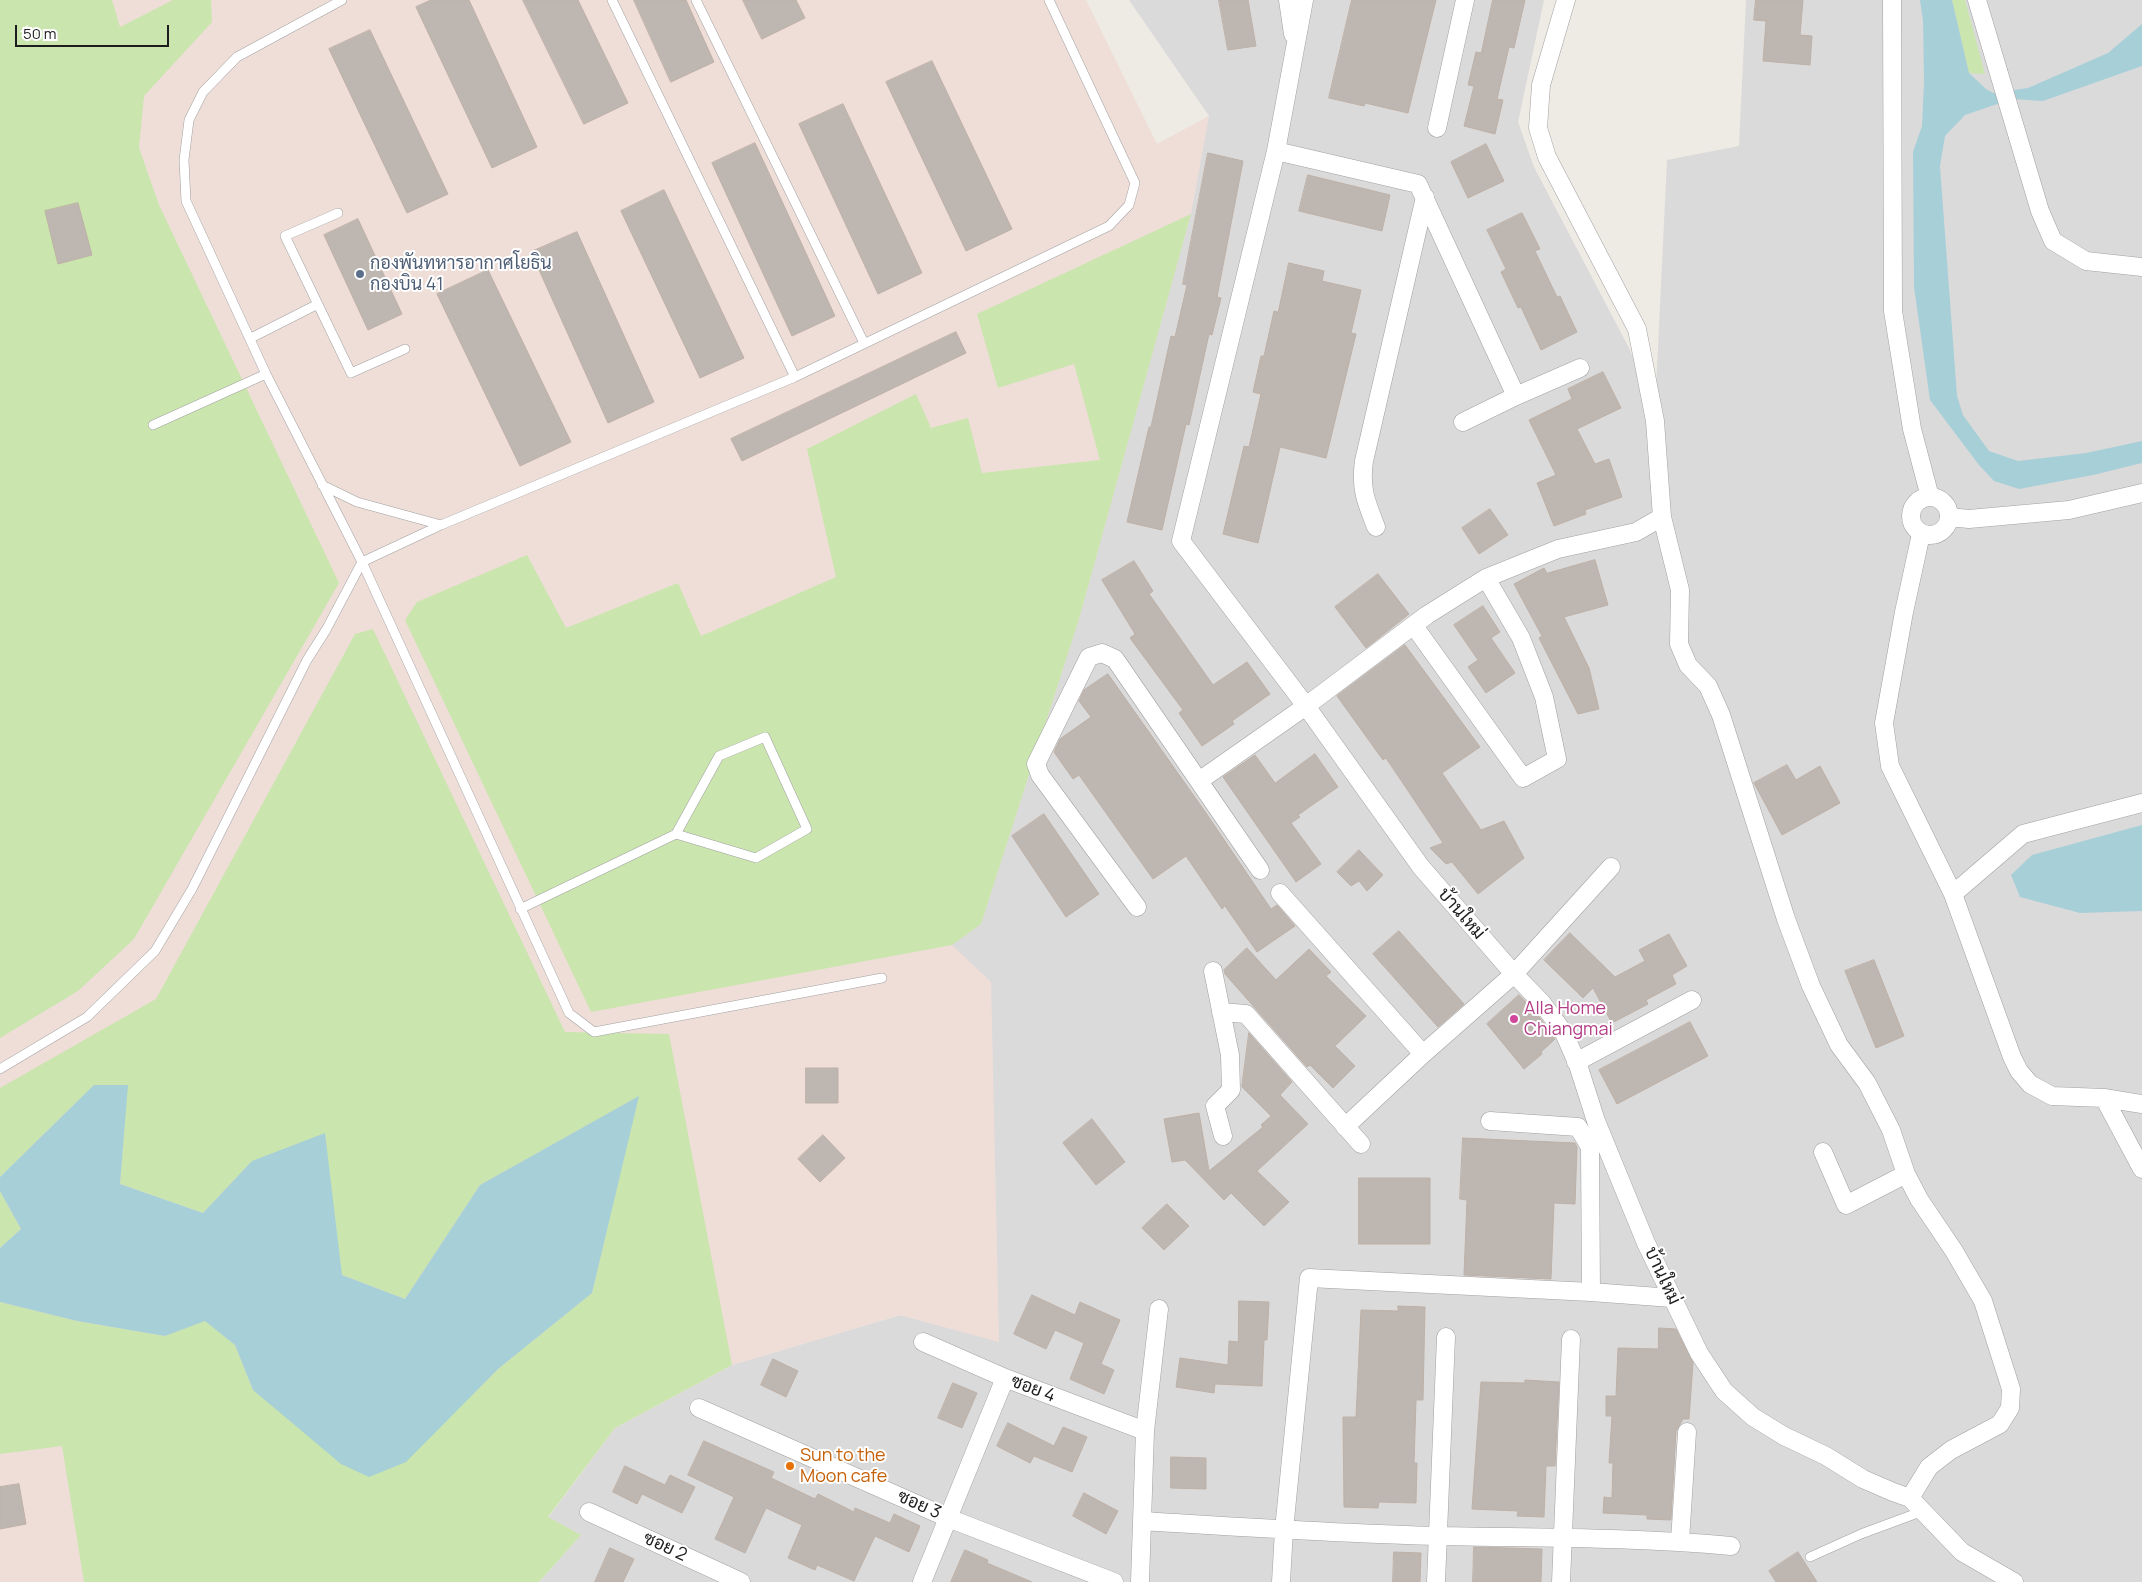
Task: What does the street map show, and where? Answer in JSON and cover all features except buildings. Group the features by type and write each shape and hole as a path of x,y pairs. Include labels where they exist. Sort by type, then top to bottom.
{"street":[{"path":"1288,0 1295,45"},
{"path":"1304,0 1276,151 1418,184 1516,396"},
{"path":"1437,128 1466,0"},
{"path":"1566,0 1542,85 1538,128 1547,157 1637,329 1655,421 1662,517 1680,590 1679,644 1688,665 1708,686 1721,715 1786,919 1811,986 1839,1045 1867,1083 1891,1130 1906,1174 1919,1199 1954,1251 1983,1300 2011,1389 2010,1408 2000,1424 1952,1450 1929,1467 1910,1498"},
{"path":"1892,0 1893,311 1912,429 1930,497"},
{"path":"1977,0 2010,117 2040,211 2053,241 2086,261 2142,267"},
{"name":"บ้านใหม่","path":"1276,151 1181,541 1306,706 1421,867 1514,974 1542,1003 1564,1032 1596,1121 1646,1243 1699,1353 1724,1391 1753,1417 1784,1436 1826,1456 1863,1479 1910,1498 1962,1552 2014,1582"},
{"path":"1376,527 1364,497 1362,480 1364,461 1425,197"},
{"path":"1463,422 1580,368"},
{"path":"1949,517 1969,519 2069,510 2142,493"},
{"path":"1930,497 1938,498 1948,510 1949,517 1943,531 1936,535 1921,534 1911,523 1912,508 1916,502 1930,497"},
{"path":"1199,781 1306,706 1427,615 1486,578 1558,549 1636,532 1662,517"},
{"path":"1921,534 1904,612 1884,723 1890,766 1953,894 2019,1071 2030,1084 2052,1096 2104,1098 2142,1104"},
{"path":"1414,626 1523,778 1557,759 1544,697 1520,638 1486,578"},
{"path":"1137,907 1040,776 1036,764 1089,657 1102,653 1115,659 1260,870"},
{"path":"1953,894 2023,834 2142,803"},
{"path":"1345,1127 1423,1054 1514,974 1612,867"},
{"path":"1280,893 1423,1054"},
{"path":"1213,971 1230,1055 1231,1090 1215,1106 1223,1136"},
{"path":"1576,1062 1692,1000"},
{"path":"1221,1012 1246,1014 1361,1144"},
{"path":"2104,1098 2142,1169"},
{"path":"1490,1121 1578,1127 1590,1147 1590,1292"},
{"path":"1823,1152 1846,1205 1906,1174"},
{"path":"1281,1582 1284,1530 1309,1278 1672,1298"},
{"path":"1140,1582 1145,1432 1159,1309"},
{"path":"1436,1582 1446,1337"},
{"path":"1561,1582 1571,1339"},
{"name":"ซอย 4","path":"923,1342 1005,1378 1145,1432"},
{"path":"922,1582 1005,1378"},
{"name":"ซอย 3","path":"700,1408 948,1518 1114,1582"},
{"path":"1680,1541 1687,1432"},
{"name":"ซอย 2","path":"589,1512 741,1582"},
{"path":"1142,1521 1284,1530 1438,1536 1680,1541 1731,1546"}],"lane":[{"path":"342,0 237,57 203,92 189,120 184,160 186,201 266,374 362,562 569,1013 594,1032 882,978"},
{"path":"612,0 795,377"},
{"path":"696,0 864,343"},
{"path":"0,1069 86,1017 155,951 192,889 307,660 326,630 362,562 441,525 795,377 1109,226 1129,204 1135,183 1049,0"},
{"path":"338,213 285,236 351,373 405,349"},
{"path":"251,338 318,304"},
{"path":"153,425 266,374"},
{"path":"322,485 358,502 441,525"},
{"path":"520,909 676,834 719,756 765,737 807,829 756,858 676,834"},
{"path":"1810,1557 1861,1534 1923,1511"}],"shaded area":[{"path":"0,0 1086,0 1157,144 1209,116 1191,214 1079,619 981,924 952,945 991,982 999,1342 900,1315 732,1365 615,1428 548,1517 581,1535 539,1582 0,1582"},
{"path":"1129,0 1544,0 1518,122 1534,167 1629,348 1655,410 1667,160 1739,146 1746,0 2142,0 2142,1582 539,1582 581,1535 548,1518 615,1428 732,1365 900,1315 999,1341 952,945 1209,116"}],"green space":[{"path":"0,0 112,0 120,27 173,0 211,0 212,22 144,96 139,148 159,205 339,583 134,939 78,991 0,1038"},
{"path":"1952,0 1965,0 1985,74 1969,73"},
{"path":"1191,214 1079,619 981,924 952,945 591,1012 405,620 417,602 527,555 566,628 678,583 701,636 836,577 807,449 916,394 931,428 968,418 982,473 1100,460 1074,364 998,388 977,314"},
{"path":"373,629 565,1032 669,1034 732,1365 615,1428 548,1517 581,1535 539,1582 84,1582 62,1446 0,1454 0,1302 77,1321 165,1336 205,1320 235,1345 253,1390 498,1369 592,1293 638,1097 480,1185 405,1299 342,1275 252,1161 203,1213 120,1184 127,1085 94,1085 0,1177 0,1088 156,999 355,634"},
{"path":"0,1191 21,1229 0,1248"}],"water":[{"path":"1920,0 1952,0 1969,73 1993,93 2028,88 2108,53 2142,24 2142,66 2043,101 2012,99 1965,115 1945,136 1940,166 1957,396 1963,415 1989,451 2018,461 2086,453 2142,441 2142,463 2093,475 2019,489 1994,481 1979,465 1930,400 1914,287 1913,152 1922,126 1924,81 1923,21"},
{"path":"2142,825 2142,911 2080,913 2020,897 2011,875 2032,855"},
{"path":"94,1085 128,1085 120,1184 203,1213 252,1161 325,1133 342,1275 405,1299 480,1185 639,1096 592,1293 498,1369 406,1462 369,1477 341,1464 253,1390 235,1345 205,1321 165,1336 77,1321 0,1302 0,1248 21,1229 0,1191 0,1177"}],"place":[{"name":"กองพันทหารอากาศโยธิน กองบิน 41","path":"360,274"},
{"name":"Alla Home Chiangmai","path":"1514,1019"},
{"name":"Sun to the Moon cafe","path":"790,1466"}]}
